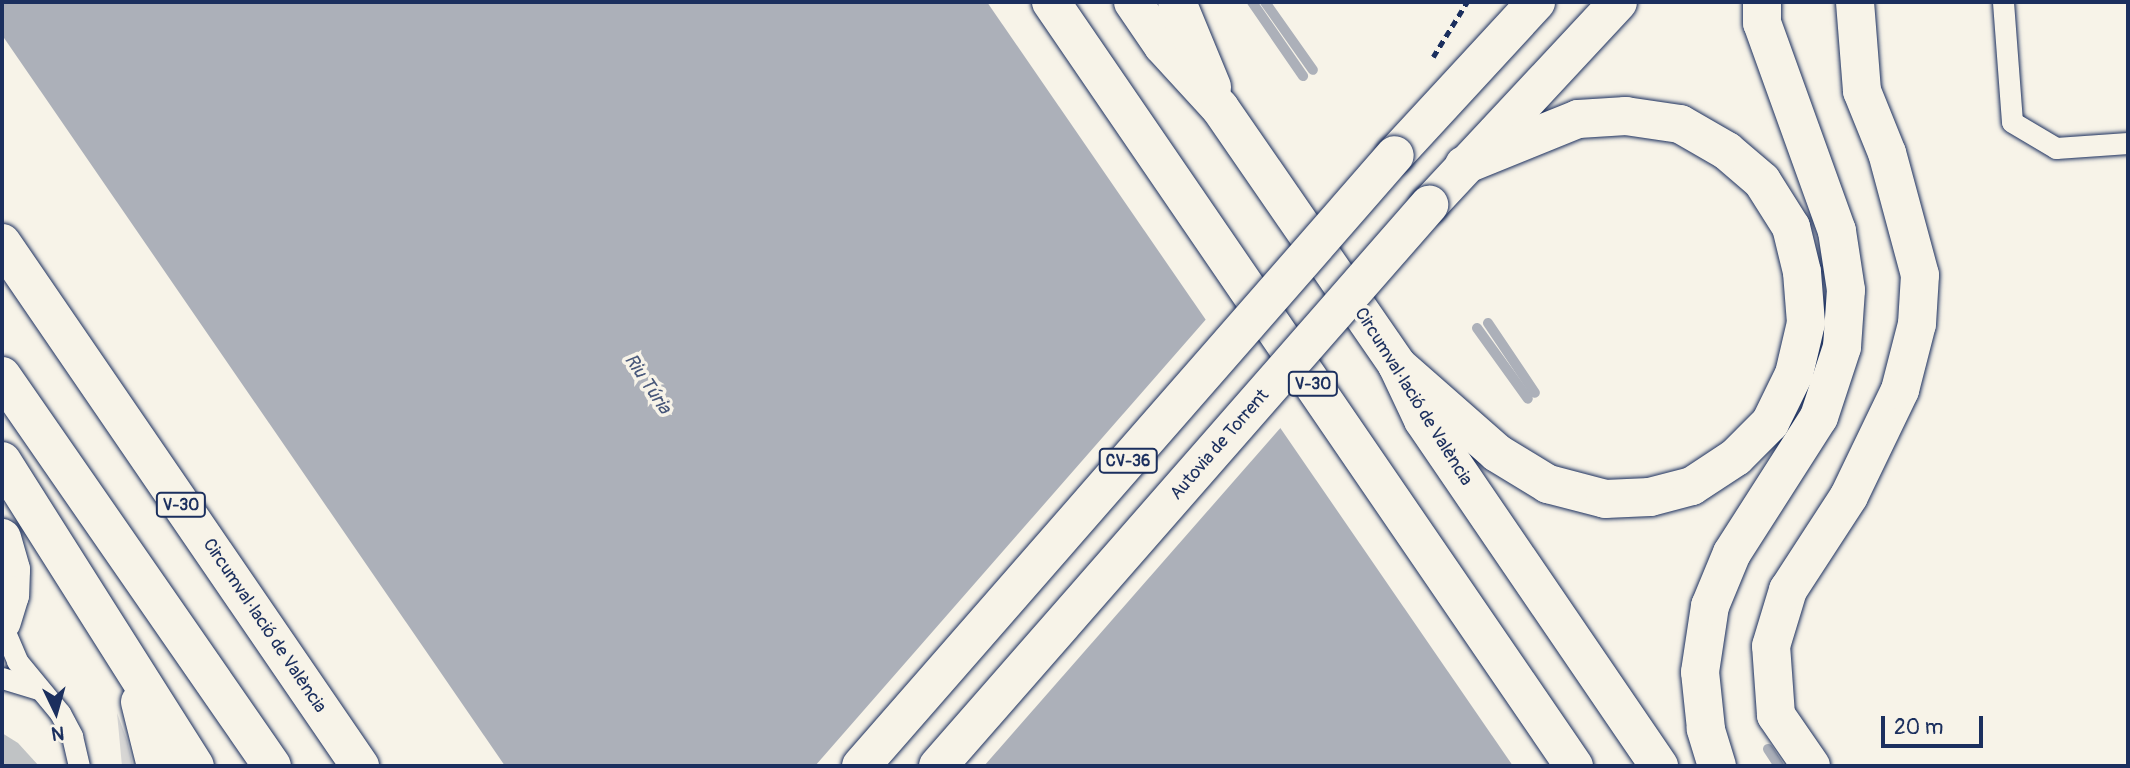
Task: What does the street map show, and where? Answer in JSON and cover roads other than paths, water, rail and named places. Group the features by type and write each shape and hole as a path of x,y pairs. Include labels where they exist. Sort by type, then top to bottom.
{"main road":[{"name":"V-30","path":"1051,2 1574,766"},
{"name":"Circumval·lació de València","path":"1133,2 1163,46 1220,108 1397,365 1423,421 1659,766"},
{"path":"1177,2 1220,108"},
{"path":"1479,63 1505,2"},
{"name":"CV-36","path":"861,766 1395,155 1536,2"},
{"name":"Autovia de Torrent","path":"938,766 1464,165 1618,2"},
{"path":"1717,766 1706,729 1700,672 1710,606 1732,553 1819,417 1842,347 1846,290 1837,231 1762,23 1762,2"},
{"path":"1811,766 1776,715 1771,646 1788,590 1849,496 1900,390 1917,324 1920,275 1887,153 1863,91 1855,2"},
{"path":"1397,365 1497,453 1548,484 1605,499 1650,497 1692,486 1736,457 1770,423 1794,374 1805,323 1802,272 1791,227 1762,181 1727,151 1680,124 1626,116 1578,119 1464,165"},
{"name":"Circumval·lació de València","path":"2,243 360,766"},
{"path":"2,376 272,766"},
{"path":"2,461 195,766"},
{"path":"2,538 11,570 10,595 2,623"},
{"path":"125,657 154,744 156,766"}],"lane":[{"path":"2003,2 2012,122 2056,148 2128,143"},
{"path":"2,623 6,642 72,736 79,766"},
{"path":"2,678 39,690"}],"water":[{"name":"Riu Túria","path":"2,2 987,2 1513,766 505,766 2,35"}],"waterway":[{"path":"1252,2 1303,76"},
{"path":"1265,2 1313,70"},
{"path":"1488,323 1535,393"},
{"path":"1477,328 1528,399"},
{"path":"1768,749 1779,766"}]}
